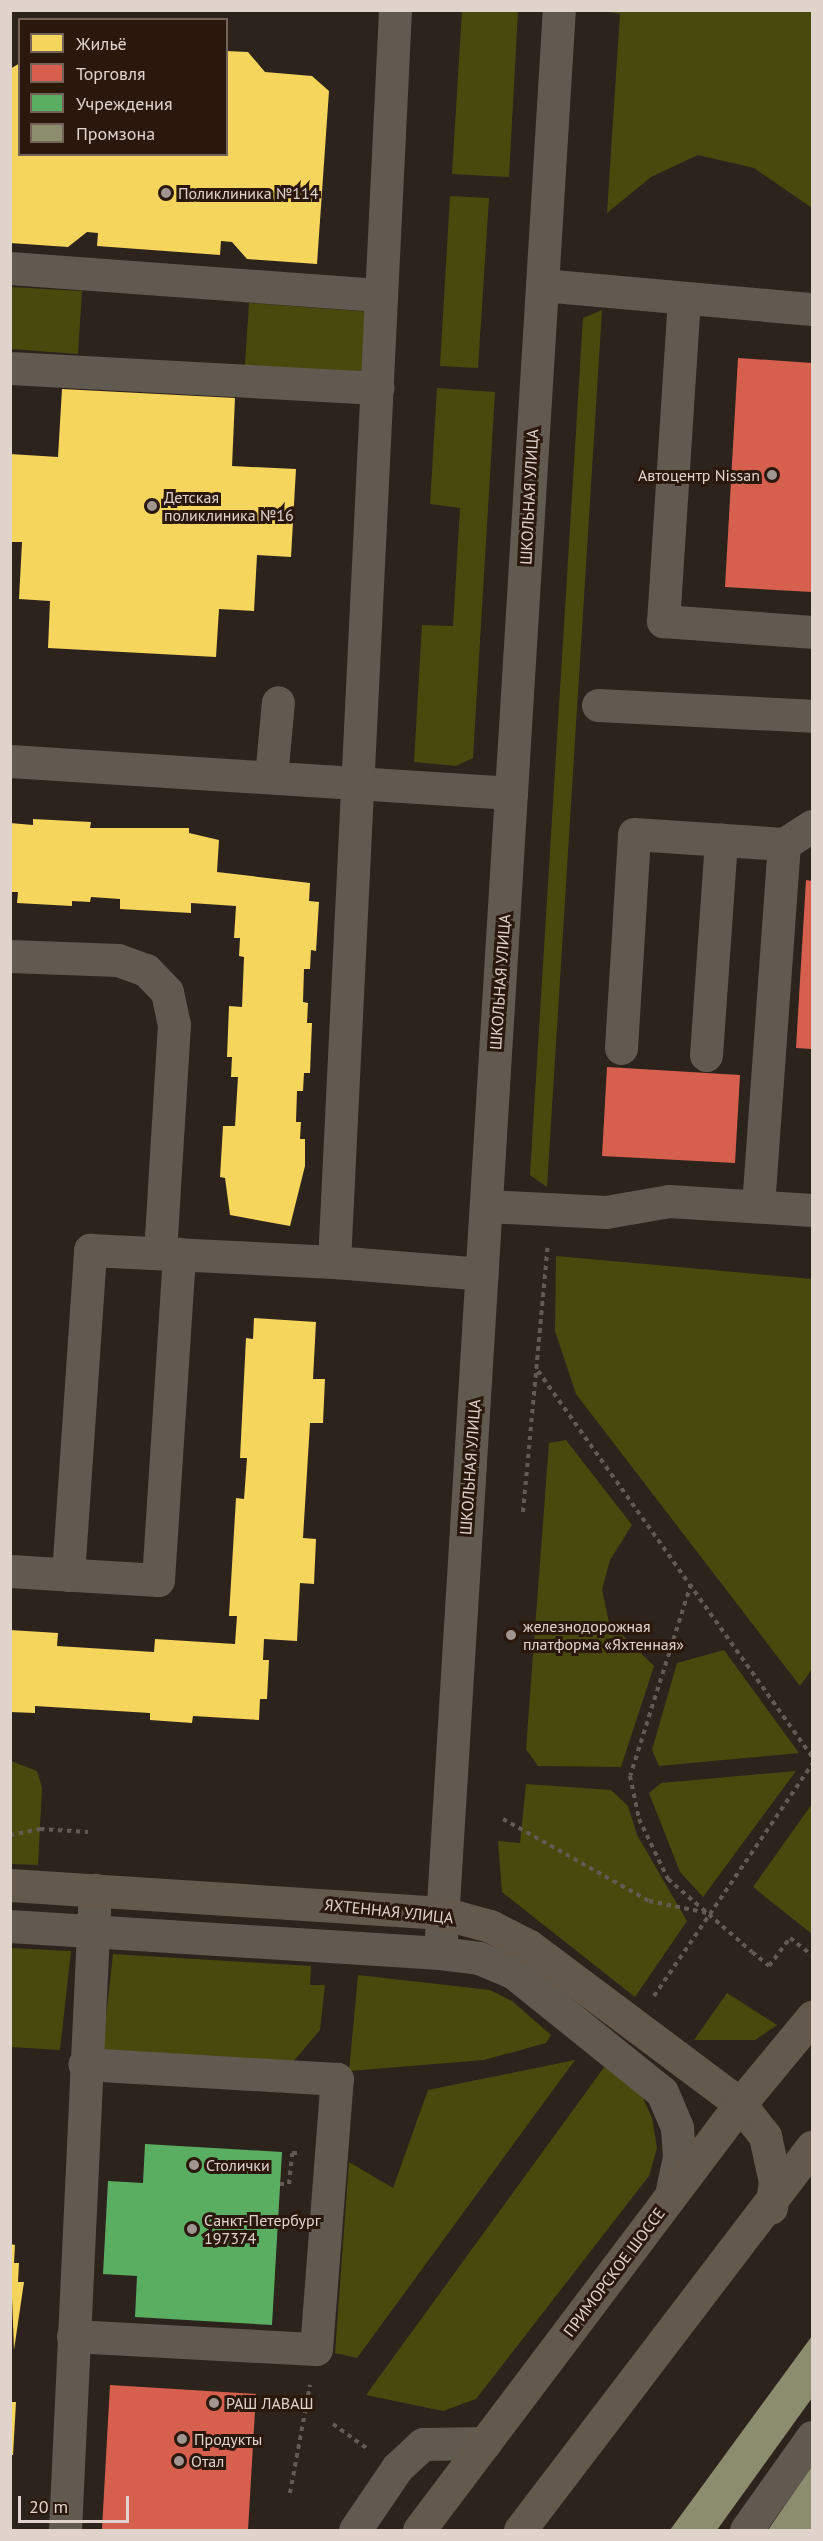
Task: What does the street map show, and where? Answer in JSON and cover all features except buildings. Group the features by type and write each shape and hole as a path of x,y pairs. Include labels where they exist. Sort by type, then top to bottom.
{"main road":[{"name":"ЯХТЕННАЯ УЛИЦА","path":"10,1885 442,1913 490,1926 529,1946 740,2104 765,2136 775,2182 771,2208"},
{"name":"ПРИМОРСКОЕ ШОССЕ","path":"419,2530 740,2104 813,2017"},
{"path":"520,2530 771,2208 813,2146"}],"street":[{"path":"334,1262 395,10"},
{"name":"ШКОЛЬНАЯ УЛИЦА","path":"441,1953 559,10"},
{"path":"10,268 381,295"},
{"path":"542,285 813,309"},
{"path":"684,298 663,621 813,632"},
{"path":"10,368 377,388"},
{"path":"271,777 278,702"},
{"path":"598,705 813,716"},
{"path":"10,761 511,793"},
{"path":"621,1048 634,834 784,844 813,826"},
{"path":"706,1054 722,840"},
{"path":"758,1206 784,844"},
{"path":"10,956 118,960 146,970 167,992 174,1024 170,1254 158,1580 10,1571"},
{"path":"486,1206 606,1212 669,1201 813,1210"},
{"path":"68,1575 90,1250 334,1262 482,1274"},
{"path":"65,2530 84,2064 94,1890"},
{"path":"10,1926 441,1953 478,1958 514,1972 662,2092 678,2138 671,2195"},
{"path":"73,2336 316,2349 337,2079 84,2064"},
{"path":"746,2530 813,2437"},
{"path":"355,2530 397,2468 423,2444 485,2443"}],"path":[{"path":"523,1512 538,1371 551,1210"},
{"path":"538,1371 813,1756"},
{"path":"691,1584 630,1776 639,1819 668,1879 769,1966 790,1938 813,1955"},
{"path":"652,1999 708,1913 813,1764"},
{"path":"503,1819 649,1901 708,1913"},
{"path":"10,1835 40,1829 87,1832"},
{"path":"280,2184 290,2184 292,2153"},
{"path":"290,2493 316,2349"},
{"path":"333,2424 363,2446"}],"shaded area":[{"path":"462,11 518,11 509,177 452,174"},
{"path":"604,11 812,11 812,208 754,168 698,155 651,177 607,213 620,14"},
{"path":"450,196 489,198 478,368 440,366"},
{"path":"10,287 82,291 78,354 11,349"},
{"path":"249,303 371,312 367,373 245,365"},
{"path":"602,310 547,1187 530,1175 583,318"},
{"path":"437,388 495,392 473,758 456,766 414,762 422,625 453,626 460,508 430,504"},
{"path":"556,1256 812,1279 812,1669 800,1686 576,1394 555,1331"},
{"path":"566,1440 632,1525 610,1560 602,1590 609,1622 654,1666 621,1767 538,1766 526,1749 549,1443"},
{"path":"724,1650 799,1753 659,1766 652,1750 677,1663"},
{"path":"11,1761 37,1771 42,1788 38,1865 11,1864"},
{"path":"796,1771 703,1897 680,1872 649,1793 661,1783"},
{"path":"526,1784 611,1790 628,1806 637,1835 687,1921 635,1997 502,1892 498,1841 520,1843"},
{"path":"812,1804 812,1934 753,1887"},
{"path":"10,1948 71,1951 60,2050 11,2047"},
{"path":"113,1954 311,1966 310,1985 325,1985 320,2030 292,2063 102,2053"},
{"path":"358,1975 490,1990 512,2001 551,2035 546,2043 484,2060 349,2071"},
{"path":"727,1993 777,2025 755,2040 694,2040"},
{"path":"575,2060 357,2358 335,2353 349,2162 393,2188 428,2090"},
{"path":"605,2066 642,2096 652,2118 657,2148 649,2176 476,2399 443,2411 366,2395"}],"place":[{"name":"Поликлиника №114","path":"166,193"},
{"name":"Автоцентр Nissan","path":"772,475"},
{"name":"Детская поликлиника №16","path":"152,506"},
{"name":"железнодорожная платформа «Яхтенная»","path":"511,1635"},
{"name":"Столички","path":"194,2165"},
{"name":"Санкт-Петербург 197374","path":"192,2229"},
{"name":"РАШ ЛАВАШ","path":"214,2403"},
{"name":"Продукты","path":"182,2439"},
{"name":"Отал","path":"179,2461"}]}
